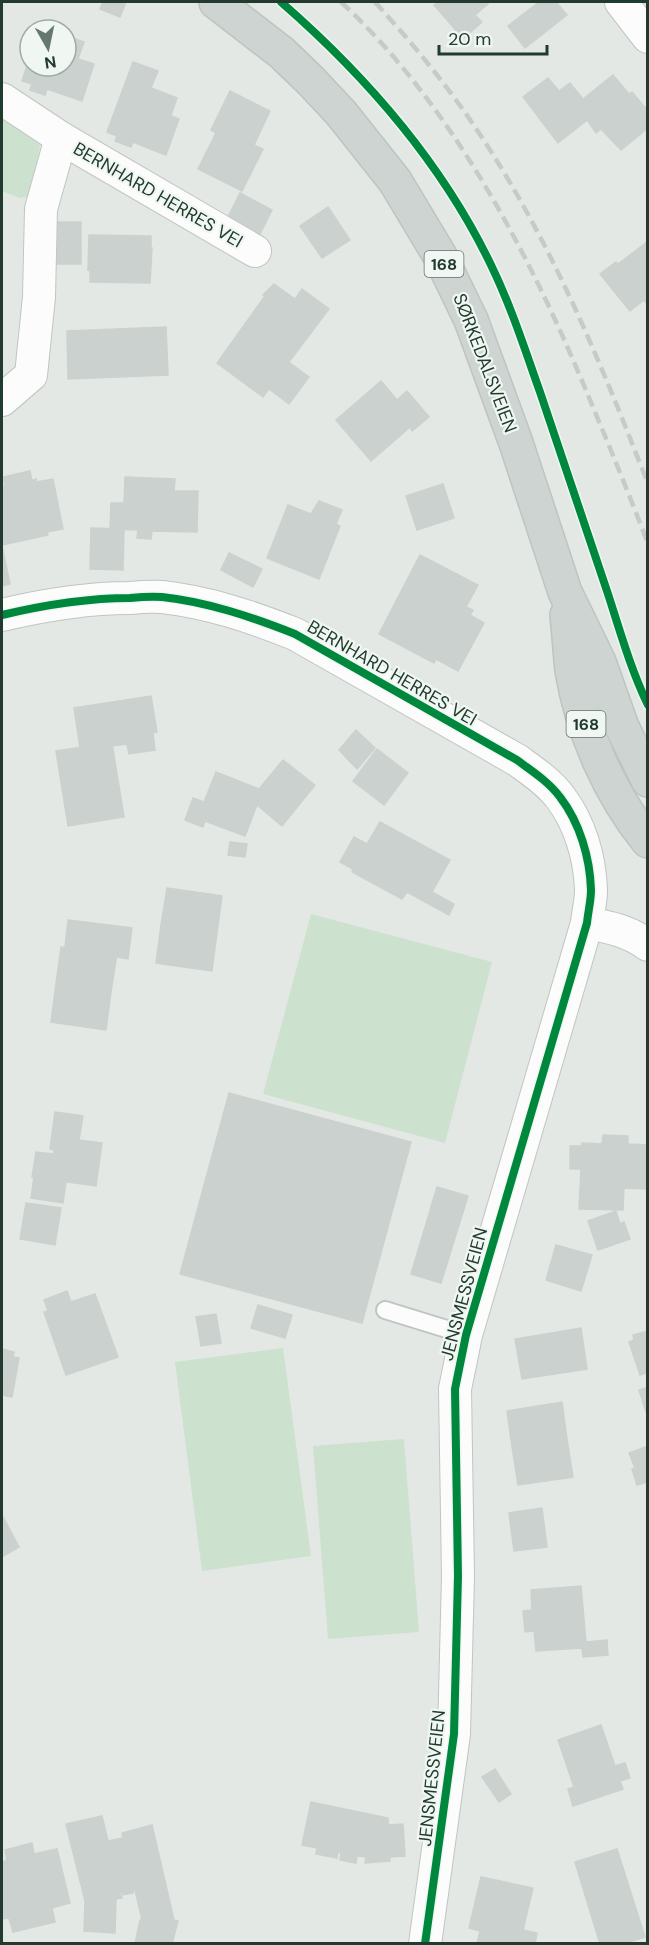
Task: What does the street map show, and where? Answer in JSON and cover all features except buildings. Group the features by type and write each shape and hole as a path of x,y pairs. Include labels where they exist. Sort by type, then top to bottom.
{"main road":[{"name":"SØRKEDALSVEIEN","path":"216,2 282,53 311,81 370,148 395,180 418,217 471,320 516,443 565,592 599,663 622,727 648,780"},
{"name":"SØRKEDALSVEIEN","path":"565,592 572,670 580,708 590,738 617,798 648,841"}],"street":[{"path":"621,2 648,37"},
{"name":"BERNHARD HERRES VEI","path":"2,99 61,138 255,251"},
{"name":"BERNHARD HERRES VEI","path":"2,399 31,375 39,297 41,209 61,138"},
{"name":"BERNHARD HERRES VEI","path":"2,615 71,601 104,598 160,597 214,607 295,634 518,760"},
{"name":"JENSMESSVEIEN","path":"425,1944 454,1734 458,1576 455,1389 466,1335 587,923 591,891 580,832 571,814 560,796 518,760"},
{"path":"587,923 616,928 637,937 648,945"}],"lane":[{"path":"385,1310 466,1335"}],"green space":[{"path":"2,118 40,145 31,196 20,198 2,191"},
{"path":"311,914 492,962 445,1143 263,1094"},
{"path":"283,1348 311,1556 202,1571 175,1362"},
{"path":"404,1439 419,1632 328,1639 313,1446"}],"railway":[{"path":"341,2 382,43 419,89 454,137 516,240 567,347 648,544"},
{"path":"375,2 455,98 505,174 529,216 593,348 648,484"}],"cycle path":[{"path":"281,2 343,60 400,123 449,191 491,265 523,344 626,650 648,705"},
{"path":"2,615 81,601 158,597 213,606 295,634 517,760 556,792 567,807 583,841 589,866 591,890 587,923 466,1335 455,1389 458,1576 454,1734 425,1944"}]}
